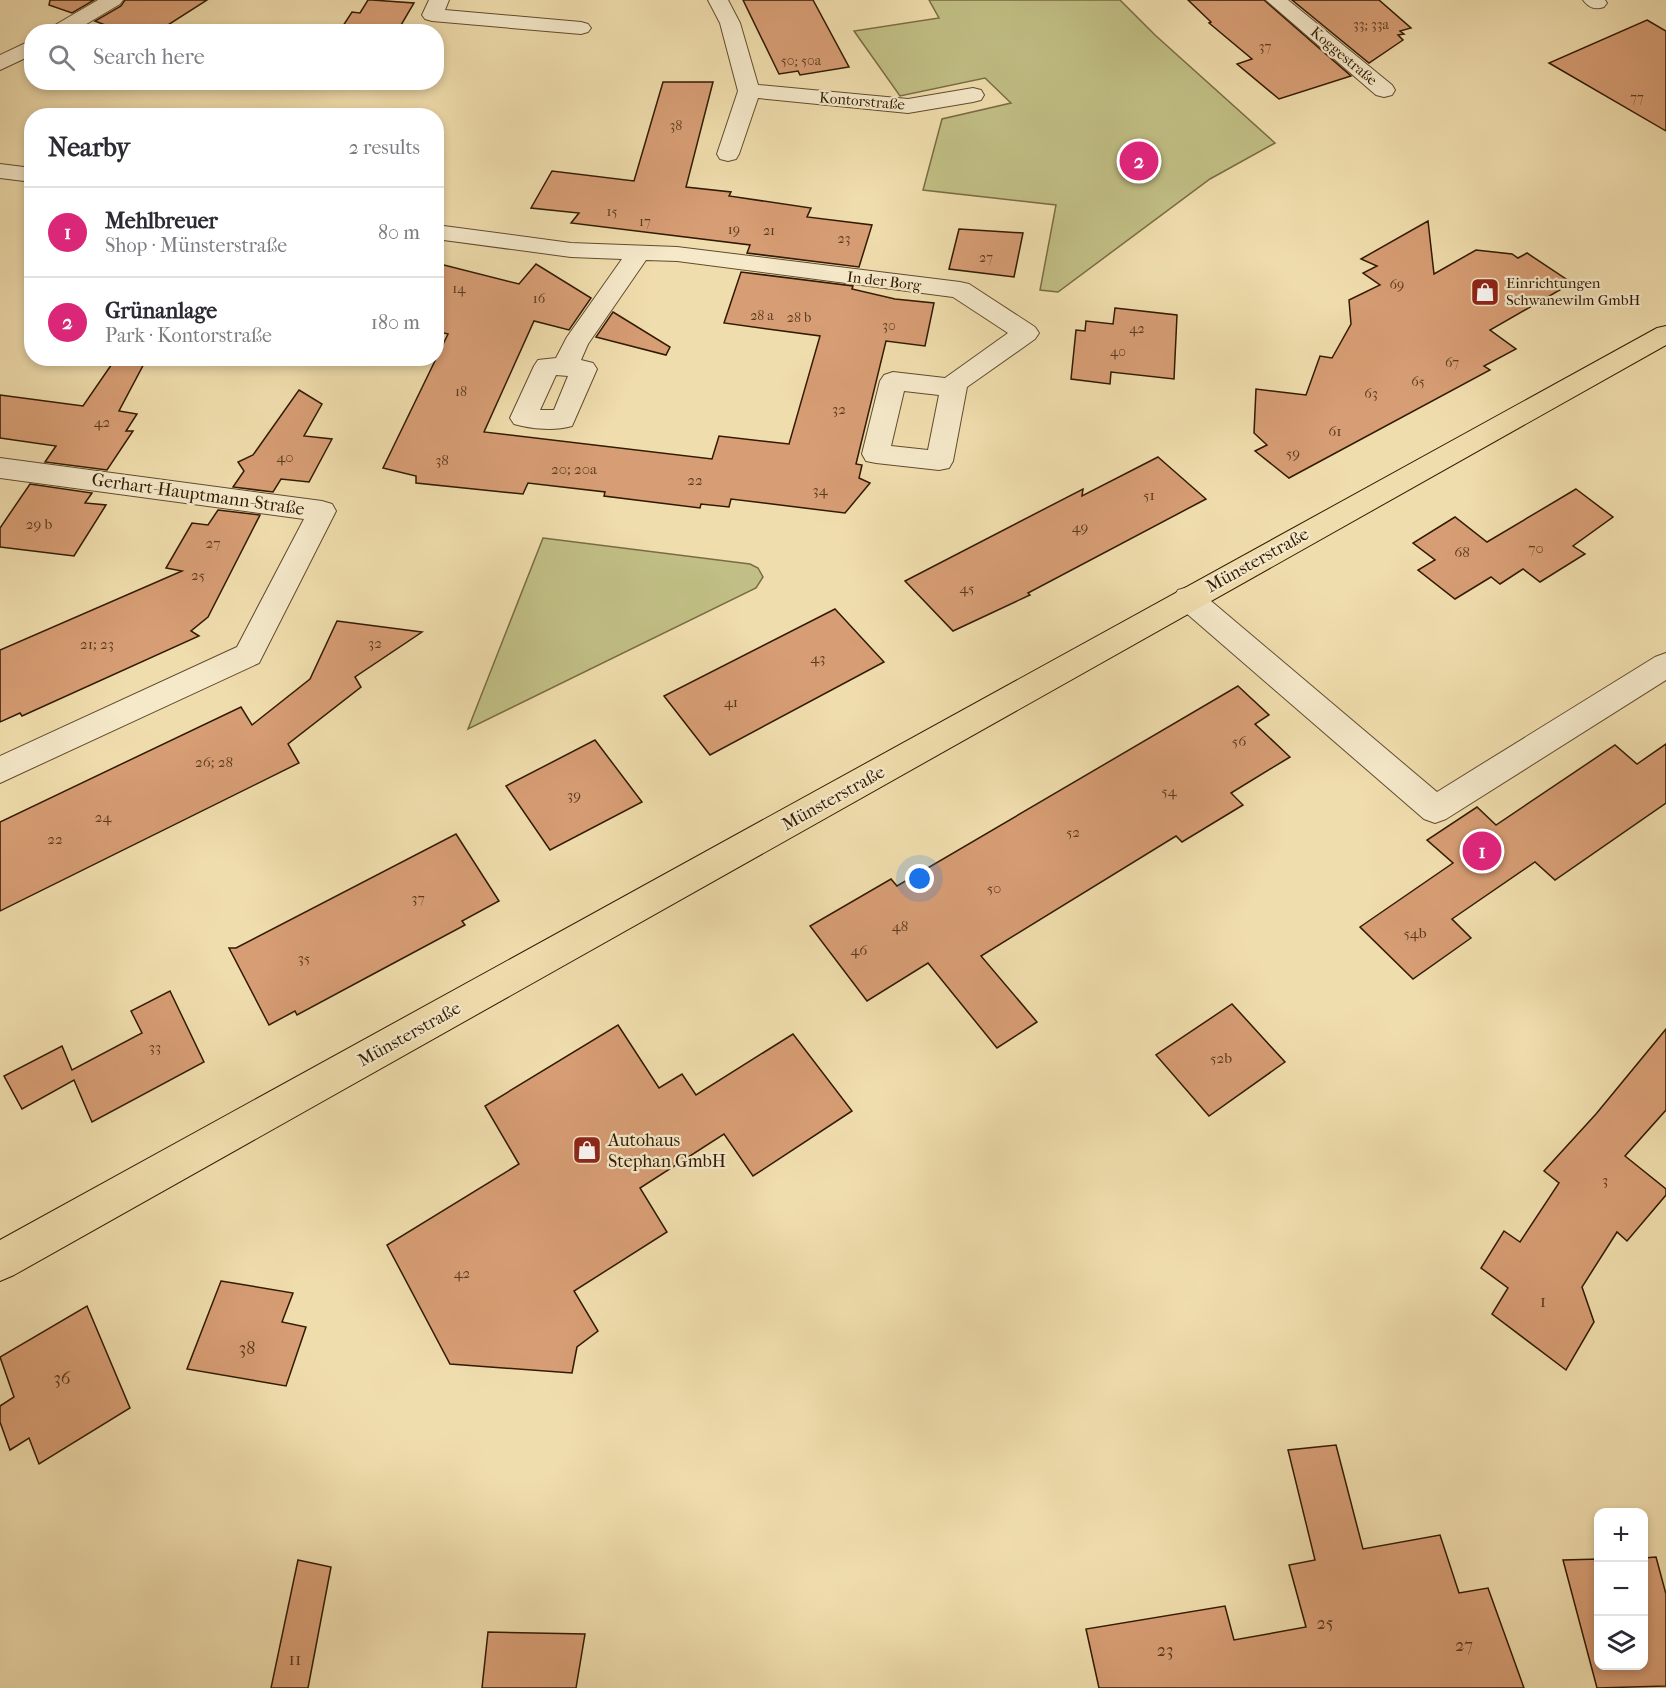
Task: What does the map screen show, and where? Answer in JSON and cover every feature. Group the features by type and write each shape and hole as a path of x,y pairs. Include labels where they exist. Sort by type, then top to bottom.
{"main road":[{"name":"Münsterstraße","path":"0,1261 1666,334"}],"street":[{"path":"71,24 112,0"},
{"path":"718,0 730,22 749,90 728,154"},
{"name":"Koggestraße","path":"1276,0 1384,90"},
{"path":"431,16 581,28"},
{"path":"0,64 24,50"},
{"name":"Kontorstraße","path":"749,90 908,106 973,94"},
{"path":"0,171 24,174"},
{"name":"In der Borg","path":"444,233 571,250 677,254 960,290 1026,333 955,383 952,388"},
{"path":"565,368 576,343 639,253"},
{"name":"Gerhart-Hauptmann-Straße","path":"0,468 322,511 248,655 0,770"},
{"path":"1188,598 1435,810 1666,665"}],"shaded area":[{"path":"929,0 1120,0 1155,35 1275,143 1210,179 1058,292 1040,290 1056,205 923,190 942,119 1011,103 985,78 900,96 854,31 939,18"},
{"path":"543,538 750,564 758,568 763,577 756,588 468,729"}],"building":[{"path":"50,0 94,0 72,13 49,5"},
{"path":"125,0 207,0 170,24 103,24 95,21 121,6"},
{"path":"368,0 414,3 402,24 344,24 352,12 360,13"},
{"path":"743,0 813,0 849,67 800,75 798,71 779,74"},
{"path":"1188,0 1264,0 1351,76 1279,99 1237,64 1252,59 1209,23 1211,22"},
{"path":"1292,0 1379,0 1411,28 1400,31 1404,34 1398,35 1403,40 1369,63"},
{"path":"1647,20 1666,31 1666,131 1549,63"},
{"path":"663,82 713,82 686,187 731,192 729,196 811,208 807,217 872,225 859,267 747,253 750,245 571,223 579,213 531,208 552,171 634,181"},
{"path":"1428,221 1434,274 1476,250 1512,254 1518,258 1527,253 1572,283 1490,330 1516,349 1484,366 1490,370 1289,478 1255,451 1267,445 1254,433 1256,389 1306,395 1320,356 1332,358 1351,324 1349,300 1380,285 1363,273 1377,266 1361,259"},
{"path":"959,229 1023,233 1014,277 949,269"},
{"path":"536,264 591,298 569,330 534,321 484,432 712,459 719,436 789,444 820,336 724,323 741,272 853,286 852,289 895,299 934,303 925,346 886,341 856,464 862,465 859,478 870,483 845,513 731,499 729,507 701,504 700,508 604,496 605,492 528,483 523,494 416,483 416,476 383,468 432,366 444,366 444,342 448,334 444,333 444,265 519,284"},
{"path":"1115,308 1177,315 1174,379 1111,372 1110,384 1071,379 1076,330 1085,331 1086,321 1113,324"},
{"path":"613,312 670,347 666,355 596,337"},
{"path":"110,366 143,366 119,411 137,414 126,431 133,431 107,470 45,462 56,446 0,438 0,395 83,406"},
{"path":"299,390 322,404 304,436 332,439 309,482 281,479 273,492 233,487 244,471 238,462 253,455"},
{"path":"1158,457 1206,499 1028,593 1030,595 953,631 905,581 1083,489 1082,496"},
{"path":"30,484 92,493 85,503 106,505 74,556 0,547 0,528"},
{"path":"1576,489 1613,517 1573,546 1585,554 1540,582 1523,569 1500,584 1491,577 1455,599 1418,570 1435,560 1413,543 1455,517 1487,542"},
{"path":"218,510 260,515 208,617 191,631 199,636 22,716 20,713 0,722 0,650 182,571 166,568 192,523 208,525"},
{"path":"835,609 884,662 710,755 664,696"},
{"path":"337,621 422,632 355,677 361,687 288,744 299,763 0,911 0,822 241,707 252,725 310,679"},
{"path":"1238,686 1269,715 1255,724 1290,757 1231,793 1243,805 1182,842 1176,836 981,956 1037,1022 997,1048 928,963 867,1001 810,926 891,879 897,886"},
{"path":"595,740 642,802 550,850 506,786"},
{"path":"1666,744 1666,803 1555,880 1535,862 1452,919 1471,938 1413,979 1360,927 1453,863 1427,840 1477,807 1496,825 1615,745 1637,764"},
{"path":"456,834 499,901 462,921 465,925 297,1015 295,1011 269,1025 229,948 236,948"},
{"path":"170,991 204,1062 92,1122 74,1080 22,1109 4,1076 62,1046 72,1070 142,1033 131,1011"},
{"path":"1232,1004 1285,1062 1209,1116 1156,1055"},
{"path":"618,1025 659,1088 682,1074 696,1095 793,1034 852,1111 753,1176 724,1134 640,1188 667,1232 574,1291 598,1331 577,1347 572,1373 450,1364 387,1245 519,1164 485,1106"},
{"path":"1666,1029 1666,1110 1625,1156 1666,1189 1666,1195 1627,1241 1617,1232 1582,1287 1594,1322 1566,1370 1492,1314 1508,1288 1481,1268 1504,1231 1520,1242 1559,1183 1544,1171 1596,1114"},
{"path":"221,1281 293,1293 282,1322 306,1327 286,1386 187,1369"},
{"path":"87,1306 130,1408 39,1464 29,1438 10,1450 0,1422 0,1406 14,1397 0,1357"},
{"path":"1336,1445 1363,1549 1440,1535 1459,1593 1488,1588 1524,1688 1099,1688 1086,1629 1225,1606 1234,1640 1306,1627 1289,1565 1315,1560 1288,1450"},
{"path":"1656,1557 1666,1594 1666,1686 1597,1688 1563,1560 1594,1559 1594,1670 1648,1670 1648,1558"},
{"path":"298,1560 331,1567 308,1688 271,1688"},
{"path":"488,1632 585,1634 576,1688 482,1688"}],"place":[{"name":"Grünanlage","path":"1139,161"},
{"name":"Einrichtungen Schwanewilm GmbH","path":"1485,292"},
{"name":"Mehlbreuer","path":"1482,851"},
{"name":"Autohaus Stephan GmbH","path":"587,1150"}]}
